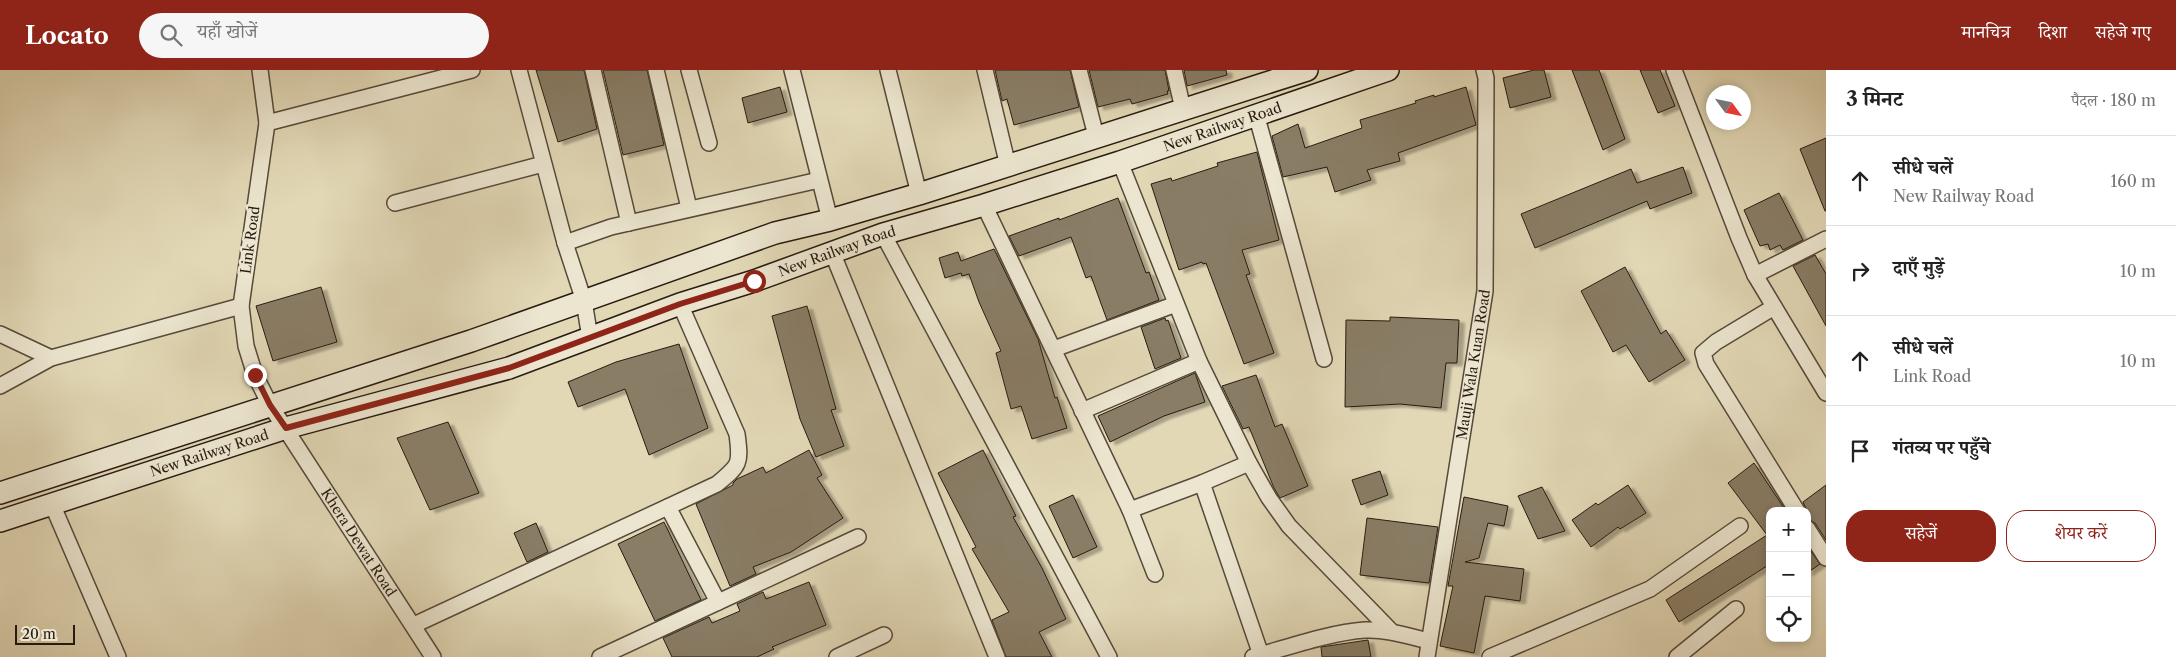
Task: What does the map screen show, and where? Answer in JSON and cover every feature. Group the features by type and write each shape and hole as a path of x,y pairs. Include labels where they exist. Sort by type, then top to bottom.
{"main road":[{"name":"New Railway Road","path":"0,493 471,341 775,234 830,220 1008,166 1183,109 1272,76 1307,70"},
{"name":"New Railway Road","path":"0,521 286,428 509,368 680,304 754,281 883,234 984,205 1120,162 1388,70"}],"street":[{"name":"Link Road","path":"260,70 266,123 241,306 246,346 255,375 270,405"},
{"path":"266,123 472,70"},
{"path":"519,70 565,243 584,301 590,338"},
{"path":"593,70 629,223"},
{"path":"656,70 689,208"},
{"path":"691,70 709,143"},
{"path":"792,70 818,180 830,220"},
{"path":"888,70 918,194"},
{"path":"984,70 1008,166"},
{"path":"1079,70 1096,136"},
{"path":"1174,70 1183,109"},
{"name":"Mauji Wala Kuan Road","path":"1427,657 1484,291 1486,78 1484,70"},
{"path":"1674,70 1755,275 1826,393"},
{"path":"1256,114 1324,359"},
{"path":"1120,162 1199,361 1248,463 1289,526 1392,632"},
{"path":"395,203 543,164"},
{"path":"565,243 629,223 689,208 818,180"},
{"path":"984,205 1130,510 1155,574"},
{"path":"883,234 1109,657"},
{"path":"1755,275 1824,244"},
{"path":"832,252 997,657"},
{"path":"414,625 717,484 734,470 740,457 737,434 680,304"},
{"path":"1054,349 1176,304"},
{"path":"0,386 51,358 241,306"},
{"path":"1774,307 1716,342 1703,353 1706,364 1795,507"},
{"path":"0,334 51,358"},
{"path":"1082,411 1199,361"},
{"name":"Khera Dewat Road","path":"270,405 434,657"},
{"path":"1130,510 1202,483 1248,463"},
{"path":"1202,483 1257,656 1277,654 1347,632 1365,630 1392,632 1429,641"},
{"path":"52,504 118,657"},
{"path":"668,507 718,602"},
{"path":"1490,657 1650,589 1740,526"},
{"path":"1811,534 1826,558"},
{"path":"600,657 858,537"},
{"path":"1677,657 1736,609"},
{"path":"837,657 884,635"}],"building":[{"path":"536,70 584,70 597,129 558,142"},
{"path":"603,70 647,70 664,145 623,155"},
{"path":"995,70 1070,70 1079,107 1014,125 1007,99 1002,101"},
{"path":"1089,70 1165,70 1169,91 1167,91 1168,94 1132,104 1130,99 1098,107"},
{"path":"1184,70 1226,70 1227,75 1187,86"},
{"path":"1534,70 1544,70 1551,97 1510,108 1503,78"},
{"path":"1572,70 1599,70 1625,139 1603,150"},
{"path":"1640,70 1660,70 1675,106 1658,113"},
{"path":"780,87 787,112 748,123 742,98"},
{"path":"1466,87 1476,125 1398,153 1400,161 1367,170 1371,180 1335,192 1327,167 1283,177 1272,136 1298,124 1305,148 1362,128 1360,120 1416,103 1415,101 1434,95 1434,97"},
{"path":"1826,138 1826,211 1825,211 1800,149"},
{"path":"1257,152 1279,240 1242,250 1250,274 1246,275 1274,353 1244,364 1206,263 1203,264 1202,262 1179,270 1151,184 1171,178 1172,181 1218,166 1217,163"},
{"path":"1683,167 1692,193 1650,209 1647,201 1535,248 1521,214 1631,169 1637,183"},
{"path":"1779,193 1803,240 1783,250 1780,245 1770,250 1768,244 1760,246 1744,210"},
{"path":"1118,198 1146,273 1149,272 1159,300 1107,320 1091,276 1086,278 1071,237 1019,256 1009,236"},
{"path":"994,249 1038,339 1055,398 1057,397 1067,428 1032,439 1021,406 1011,409 996,353 1001,351 979,302 969,274 962,276 961,273 945,278 939,258 958,252 961,261"},
{"path":"1815,255 1826,274 1826,326 1793,266"},
{"path":"1625,267 1661,334 1666,330 1685,360 1649,382 1626,345 1613,352 1581,291"},
{"path":"321,287 337,342 273,361 256,306"},
{"path":"807,306 836,409 831,410 844,446 816,457 800,419 772,316"},
{"path":"1390,317 1459,320 1457,363 1446,363 1441,408 1400,404 1345,407 1346,320 1390,321"},
{"path":"1165,318 1166,321 1168,320 1181,358 1155,369 1141,327"},
{"path":"679,344 708,428 649,455 625,389 578,407 568,382 616,362"},
{"path":"1195,373 1205,402 1164,416 1110,442 1098,416"},
{"path":"1256,375 1275,427 1282,424 1308,486 1280,498 1249,427 1243,429 1222,386"},
{"path":"448,422 479,493 430,510 397,438"},
{"path":"809,450 822,475 817,478 843,518 791,552 753,567 756,574 730,586 696,504 733,485 737,479 763,467 766,473"},
{"path":"983,450 1016,516 1013,517 1042,568 1066,619 1039,632 1052,657 1006,657 992,620 1009,612 972,549 976,547 938,473"},
{"path":"1754,463 1783,507 1766,507 1766,534 1728,483"},
{"path":"1380,471 1388,495 1361,505 1352,480"},
{"path":"1628,485 1646,513 1620,529 1618,527 1591,547 1572,520 1596,503 1598,505"},
{"path":"1826,485 1826,540 1815,523 1811,521 1811,507 1805,507 1803,502"},
{"path":"1542,487 1565,531 1538,539 1518,496"},
{"path":"1073,495 1097,547 1073,558 1049,506"},
{"path":"1464,497 1508,506 1504,526 1488,523 1479,558 1465,562 1524,569 1520,601 1485,596 1474,653 1440,646 1453,586 1448,586"},
{"path":"1367,518 1438,527 1429,583 1360,575"},
{"path":"664,522 701,600 655,621 618,544"},
{"path":"536,523 548,552 527,562 514,533"},
{"path":"1766,536 1766,567 1679,622 1666,600"},
{"path":"1811,552 1820,564 1811,570"},
{"path":"809,582 826,625 772,647 774,649 757,657 672,657 663,638 709,617 712,623 740,611 737,604 763,592 766,599"},
{"path":"1368,640 1371,657 1322,657 1321,647"}],"route":[{"path":"255,375 270,405 286,428 509,368 680,304 754,281"}]}
